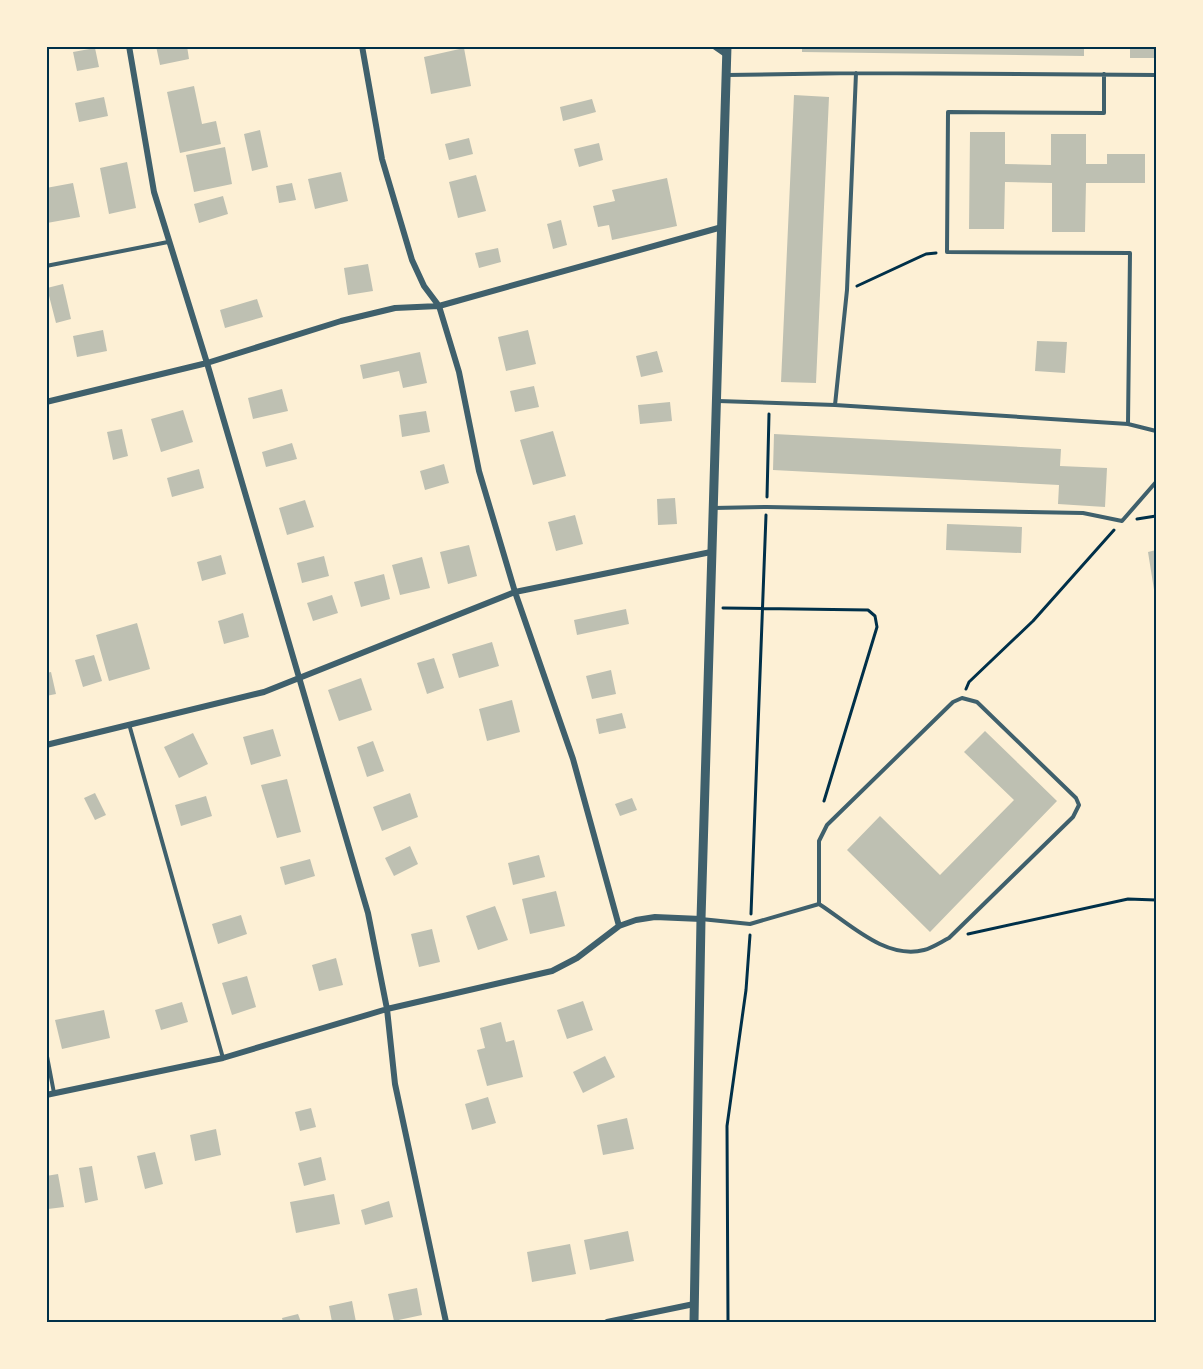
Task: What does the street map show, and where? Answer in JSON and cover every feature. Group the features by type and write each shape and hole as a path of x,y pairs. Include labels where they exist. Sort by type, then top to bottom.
{"street":[{"path":"129,46 153,192 207,363 368,913 387,1009 395,1084 446,1323"},
{"path":"362,46 382,159 412,260 424,286 439,306 459,372 479,471 515,592 573,759 619,926"},
{"path":"694,1323 709,608 727,51 714,46"},
{"path":"46,402 207,363 395,308 439,306 722,227"},
{"path":"46,745 264,692 327,664 515,592 711,552"},
{"path":"50,1094 224,1058 387,1009 552,971 577,958 619,926 655,917 701,919"},
{"path":"607,1323 694,1304"}],"lane":[{"path":"726,75 856,73 1156,75"},
{"path":"835,405 847,290 856,73"},
{"path":"1104,74 1104,113 948,112 947,252 1130,253 1128,424"},
{"path":"46,266 168,242"},
{"path":"717,401 835,405 1128,424 1156,430"},
{"path":"712,508 1083,513 1122,521 1156,482"},
{"path":"701,919 750,924 819,904 889,950 907,952 925,950 949,938 1073,817 1079,806 1076,798 976,702 962,698 953,702 827,825 819,841 819,904"},
{"path":"129,724 224,1058"},
{"path":"46,1051 50,1094"}],"path":[{"path":"847,290 926,254 947,252"},
{"path":"728,1323 727,1126 746,990 750,924 770,403"},
{"path":"962,698 969,682 1034,621 1122,521"},
{"path":"709,608 868,610 875,616 877,627 824,801"},
{"path":"949,938 1128,899 1156,900"}],"building":[{"path":"156,46 187,46 189,59 160,65"},
{"path":"802,46 1084,46 1084,56 802,52"},
{"path":"1130,46 1156,46 1156,58 1130,58"},
{"path":"95,48 99,67 77,71 73,52"},
{"path":"464,48 471,86 431,94 424,57"},
{"path":"194,86 202,124 216,121 221,144 180,153 167,92"},
{"path":"794,95 829,97 816,383 781,382"},
{"path":"104,97 108,116 79,122 75,103"},
{"path":"592,99 596,112 563,121 560,107"},
{"path":"260,130 268,167 252,171 244,134"},
{"path":"970,132 1005,132 1005,164 1051,165 1051,134 1086,134 1086,164 1107,164 1107,154 1145,154 1145,183 1086,183 1085,232 1052,232 1052,183 1005,182 1004,229 969,229"},
{"path":"469,138 473,154 449,160 445,144"},
{"path":"599,143 603,160 579,167 574,149"},
{"path":"225,147 232,184 194,192 186,155"},
{"path":"127,162 136,208 109,214 100,168"},
{"path":"341,172 348,201 315,209 308,179"},
{"path":"476,175 486,211 458,218 449,182"},
{"path":"667,178 677,226 612,240 609,225 598,227 593,206 615,201 612,190"},
{"path":"73,183 80,217 47,223 46,188"},
{"path":"292,183 296,200 279,203 276,186"},
{"path":"223,196 228,214 199,223 194,204"},
{"path":"561,220 567,245 553,249 547,224"},
{"path":"498,248 501,262 479,268 475,253"},
{"path":"368,264 373,291 348,295 344,268"},
{"path":"63,284 71,319 56,323 47,288"},
{"path":"257,299 263,317 225,328 220,310"},
{"path":"103,330 107,351 77,357 73,336"},
{"path":"528,330 536,364 506,371 498,337"},
{"path":"1037,341 1067,342 1065,373 1035,371"},
{"path":"657,351 663,372 641,377 636,356"},
{"path":"420,352 427,383 403,388 399,371 363,379 360,365"},
{"path":"534,386 539,407 515,412 510,391"},
{"path":"282,389 288,411 253,419 248,398"},
{"path":"670,402 672,421 640,424 638,405"},
{"path":"183,410 193,442 161,452 151,419"},
{"path":"426,411 430,432 402,437 399,415"},
{"path":"122,429 128,456 113,460 107,432"},
{"path":"553,431 566,476 533,485 520,440"},
{"path":"774,434 1061,449 1060,466 1107,468 1105,507 1058,504 1059,485 773,470"},
{"path":"292,443 297,459 266,467 262,452"},
{"path":"444,464 449,483 425,490 420,471"},
{"path":"199,469 204,488 172,497 167,478"},
{"path":"675,498 677,524 658,525 657,499"},
{"path":"305,500 314,527 287,535 279,508"},
{"path":"575,515 583,544 556,551 548,522"},
{"path":"947,524 1022,527 1021,553 946,550"},
{"path":"469,545 477,576 448,584 440,552"},
{"path":"1156,550 1156,596 1155,596 1148,552"},
{"path":"221,555 226,574 202,581 197,562"},
{"path":"324,556 329,576 302,583 297,563"},
{"path":"422,557 430,588 400,595 392,565"},
{"path":"384,574 390,599 361,607 354,582"},
{"path":"332,595 338,613 313,621 307,603"},
{"path":"626,609 629,624 577,635 574,620"},
{"path":"243,613 249,637 224,644 218,621"},
{"path":"137,623 150,669 109,681 96,635"},
{"path":"492,642 499,666 459,678 452,654"},
{"path":"94,655 102,681 83,687 75,660"},
{"path":"434,658 444,688 427,694 417,663"},
{"path":"611,670 616,694 592,699 586,676"},
{"path":"51,672 56,694 46,696 46,673"},
{"path":"361,678 372,710 339,721 328,690"},
{"path":"512,700 520,732 487,741 479,709"},
{"path":"622,713 626,728 599,734 596,719"},
{"path":"273,729 281,756 251,765 243,737"},
{"path":"985,731 1057,801 930,932 847,850 880,816 940,875 1014,800 964,752"},
{"path":"193,733 208,764 179,778 164,747"},
{"path":"373,741 384,771 367,777 357,747"},
{"path":"287,779 301,832 277,838 261,785"},
{"path":"95,793 106,815 95,820 84,798"},
{"path":"410,793 418,817 382,831 373,807"},
{"path":"206,796 212,816 181,826 175,805"},
{"path":"632,798 637,810 620,816 615,804"},
{"path":"410,846 418,864 394,876 385,858"},
{"path":"539,855 545,877 513,885 508,863"},
{"path":"310,859 315,876 285,885 280,867"},
{"path":"556,891 565,926 530,934 522,899"},
{"path":"495,906 508,940 478,950 466,916"},
{"path":"241,915 247,934 218,944 212,924"},
{"path":"432,929 440,962 419,967 411,934"},
{"path":"336,958 343,985 319,991 312,965"},
{"path":"247,976 256,1007 232,1015 222,983"},
{"path":"583,1001 593,1030 567,1039 557,1010"},
{"path":"182,1002 188,1022 161,1030 155,1010"},
{"path":"104,1010 110,1038 62,1049 55,1020"},
{"path":"501,1022 506,1042 514,1040 523,1077 487,1086 477,1050 485,1048 480,1028"},
{"path":"605,1056 615,1077 583,1093 573,1072"},
{"path":"488,1097 496,1123 472,1130 465,1104"},
{"path":"311,1108 316,1127 300,1131 295,1112"},
{"path":"627,1118 634,1149 603,1155 597,1125"},
{"path":"216,1129 221,1155 195,1161 190,1135"},
{"path":"155,1152 163,1184 145,1189 137,1156"},
{"path":"321,1157 326,1180 304,1186 298,1163"},
{"path":"92,1166 98,1200 85,1203 79,1168"},
{"path":"58,1174 64,1207 48,1209 46,1176"},
{"path":"334,1194 340,1224 296,1233 290,1202"},
{"path":"389,1201 393,1217 365,1225 361,1210"},
{"path":"628,1231 634,1261 590,1270 584,1240"},
{"path":"570,1244 576,1274 532,1282 527,1252"},
{"path":"417,1288 422,1315 394,1321 388,1294"},
{"path":"352,1301 356,1322 332,1322 329,1306"},
{"path":"298,1314 301,1322 283,1322 282,1318"}]}
